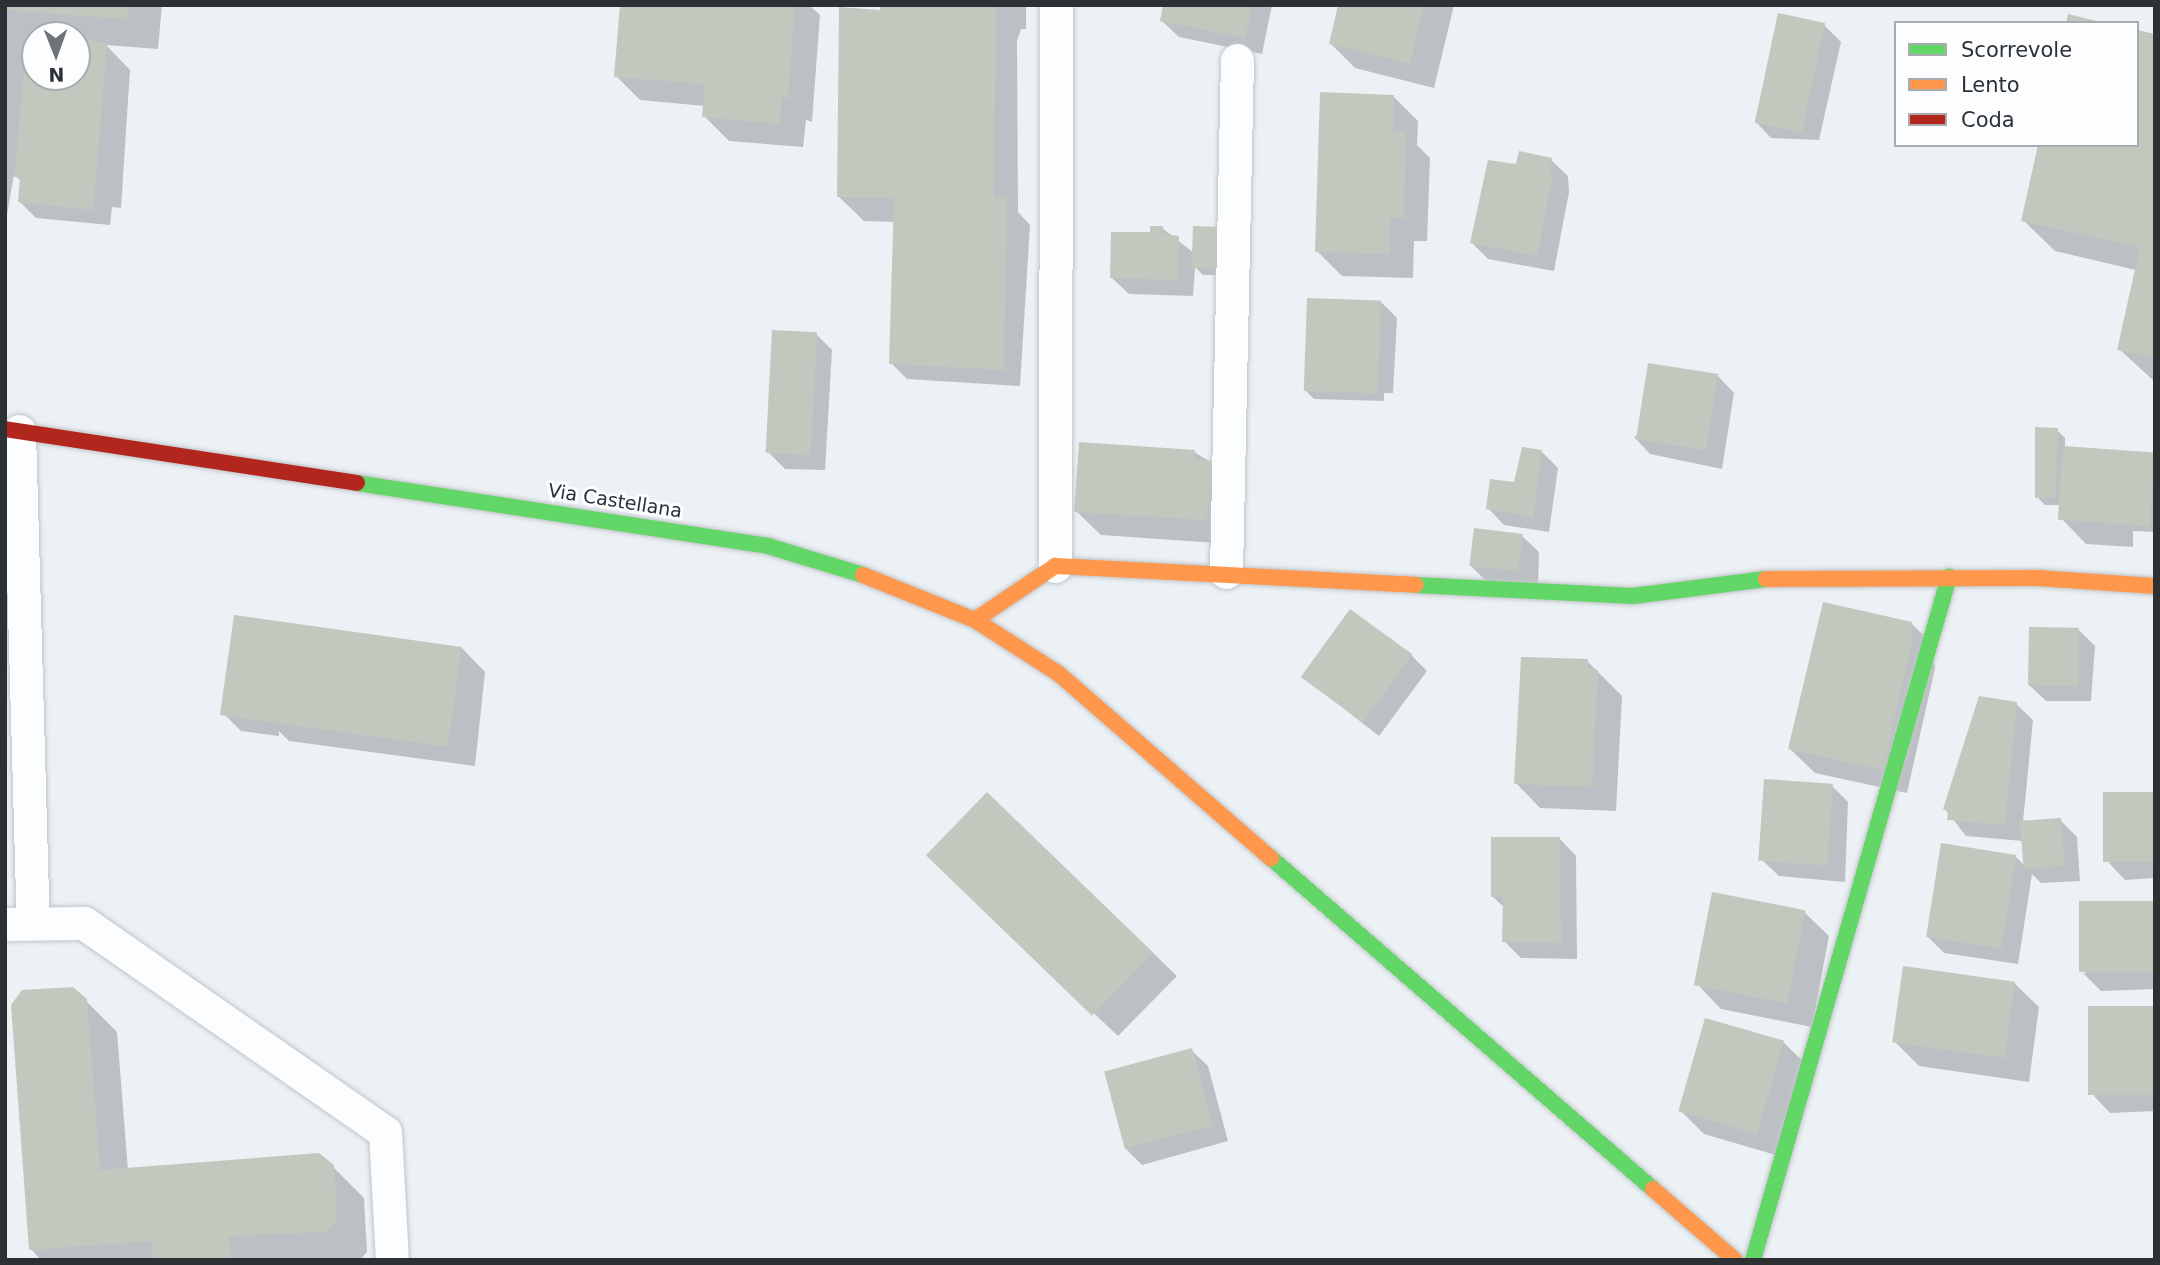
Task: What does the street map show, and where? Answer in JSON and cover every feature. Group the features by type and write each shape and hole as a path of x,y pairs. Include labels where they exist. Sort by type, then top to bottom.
{"main road":[{"name":"Via Castellana","path":"12,430 768,546 887,582 975,620 1059,674 1735,1260"},
{"path":"975,620 1055,566 1226,572 1633,596 1746,580 1949,576 2155,586"},
{"path":"1753,1260 1949,576"}],"street":[{"path":"1055,566 1056,5"},
{"path":"1226,572 1237,60"},
{"path":"12,430 19,923 84,923 385,1132 392,1260"}],"building":[{"path":"5,5 128,5 127,19 5,10"},
{"path":"620,5 795,5 788,98 782,97 779,124 702,117 705,84 614,77"},
{"path":"880,5 996,5 994,198 1007,199 1004,370 889,364 894,198 837,197 839,7 880,10"},
{"path":"1163,5 1252,5 1245,38 1160,21"},
{"path":"1338,5 1424,5 1410,64 1329,44"},
{"path":"1778,13 1825,23 1802,133 1755,123"},
{"path":"2068,14 2097,21 2066,21"},
{"path":"2139,30 2155,34 2155,358 2117,350 2140,247 2021,221 2038,147 2139,147"},
{"path":"91,40 107,44 93,210 18,202 20,177 14,177 22,91 91,91"},
{"path":"1320,92 1394,95 1393,132 1406,132 1404,218 1390,217 1389,254 1315,252"},
{"path":"1519,151 1552,158 1549,173 1553,174 1537,256 1470,243 1488,160 1516,164"},
{"path":"1150,226 1163,226 1162,234 1179,236 1178,280 1110,278 1111,232 1150,232"},
{"path":"1193,226 1221,227 1220,269 1192,268"},
{"path":"1307,298 1381,301 1378,394 1304,391"},
{"path":"772,330 817,332 811,455 766,453"},
{"path":"1648,363 1718,374 1706,450 1636,439"},
{"path":"2035,427 2058,428 2055,498 2035,498"},
{"path":"1079,442 1195,450 1194,459 1212,461 1207,520 1074,512"},
{"path":"2063,446 2155,452 2150,526 2058,520"},
{"path":"1522,447 1542,450 1533,517 1486,509 1490,479 1514,482"},
{"path":"1474,528 1523,534 1518,572 1469,566"},
{"path":"1823,602 1912,622 1912,642 1883,770 1788,749"},
{"path":"1350,609 1412,654 1363,722 1301,677"},
{"path":"234,615 462,647 448,747 220,715"},
{"path":"2029,627 2079,628 2078,686 2028,685"},
{"path":"1521,657 1588,659 1587,669 1598,670 1592,787 1514,784"},
{"path":"1979,696 2017,702 2005,825 1947,820 1948,811 1943,809"},
{"path":"1764,779 1833,784 1827,866 1758,861"},
{"path":"987,792 1153,952 1092,1016 926,855"},
{"path":"2103,792 2155,792 2155,862 2103,862"},
{"path":"2061,818 2064,866 2023,869 2020,821"},
{"path":"1491,837 1560,837 1561,943 1502,942 1503,897 1491,897"},
{"path":"1941,843 2016,855 2001,949 1926,937"},
{"path":"1712,892 1805,910 1787,1003 1694,985"},
{"path":"2079,901 2155,901 2155,972 2079,972"},
{"path":"1903,966 2015,982 2004,1058 1892,1042"},
{"path":"73,987 87,999 100,1170 319,1153 334,1165 337,1220 327,1232 229,1236 231,1260 153,1260 152,1241 29,1250 11,1005 22,990"},
{"path":"2088,1006 2155,1006 2155,1095 2088,1095"},
{"path":"1705,1018 1784,1041 1757,1134 1678,1111"},
{"path":"1192,1048 1213,1125 1125,1149 1104,1072"}],"traffic: fast":[{"path":"357,483 768,546 863,575"},
{"path":"1753,1260 1949,577"},
{"path":"1415,585 1633,596 1766,579"},
{"path":"1271,858 1653,1189"}],"traffic: slow":[{"path":"975,620 1055,566 1415,585"},
{"path":"863,575 975,620 1059,674 1271,858"},
{"path":"1766,579 2037,578 2155,586"},
{"path":"1653,1189 1735,1260"}],"traffic: jam":[{"path":"5,429 357,483"}]}
